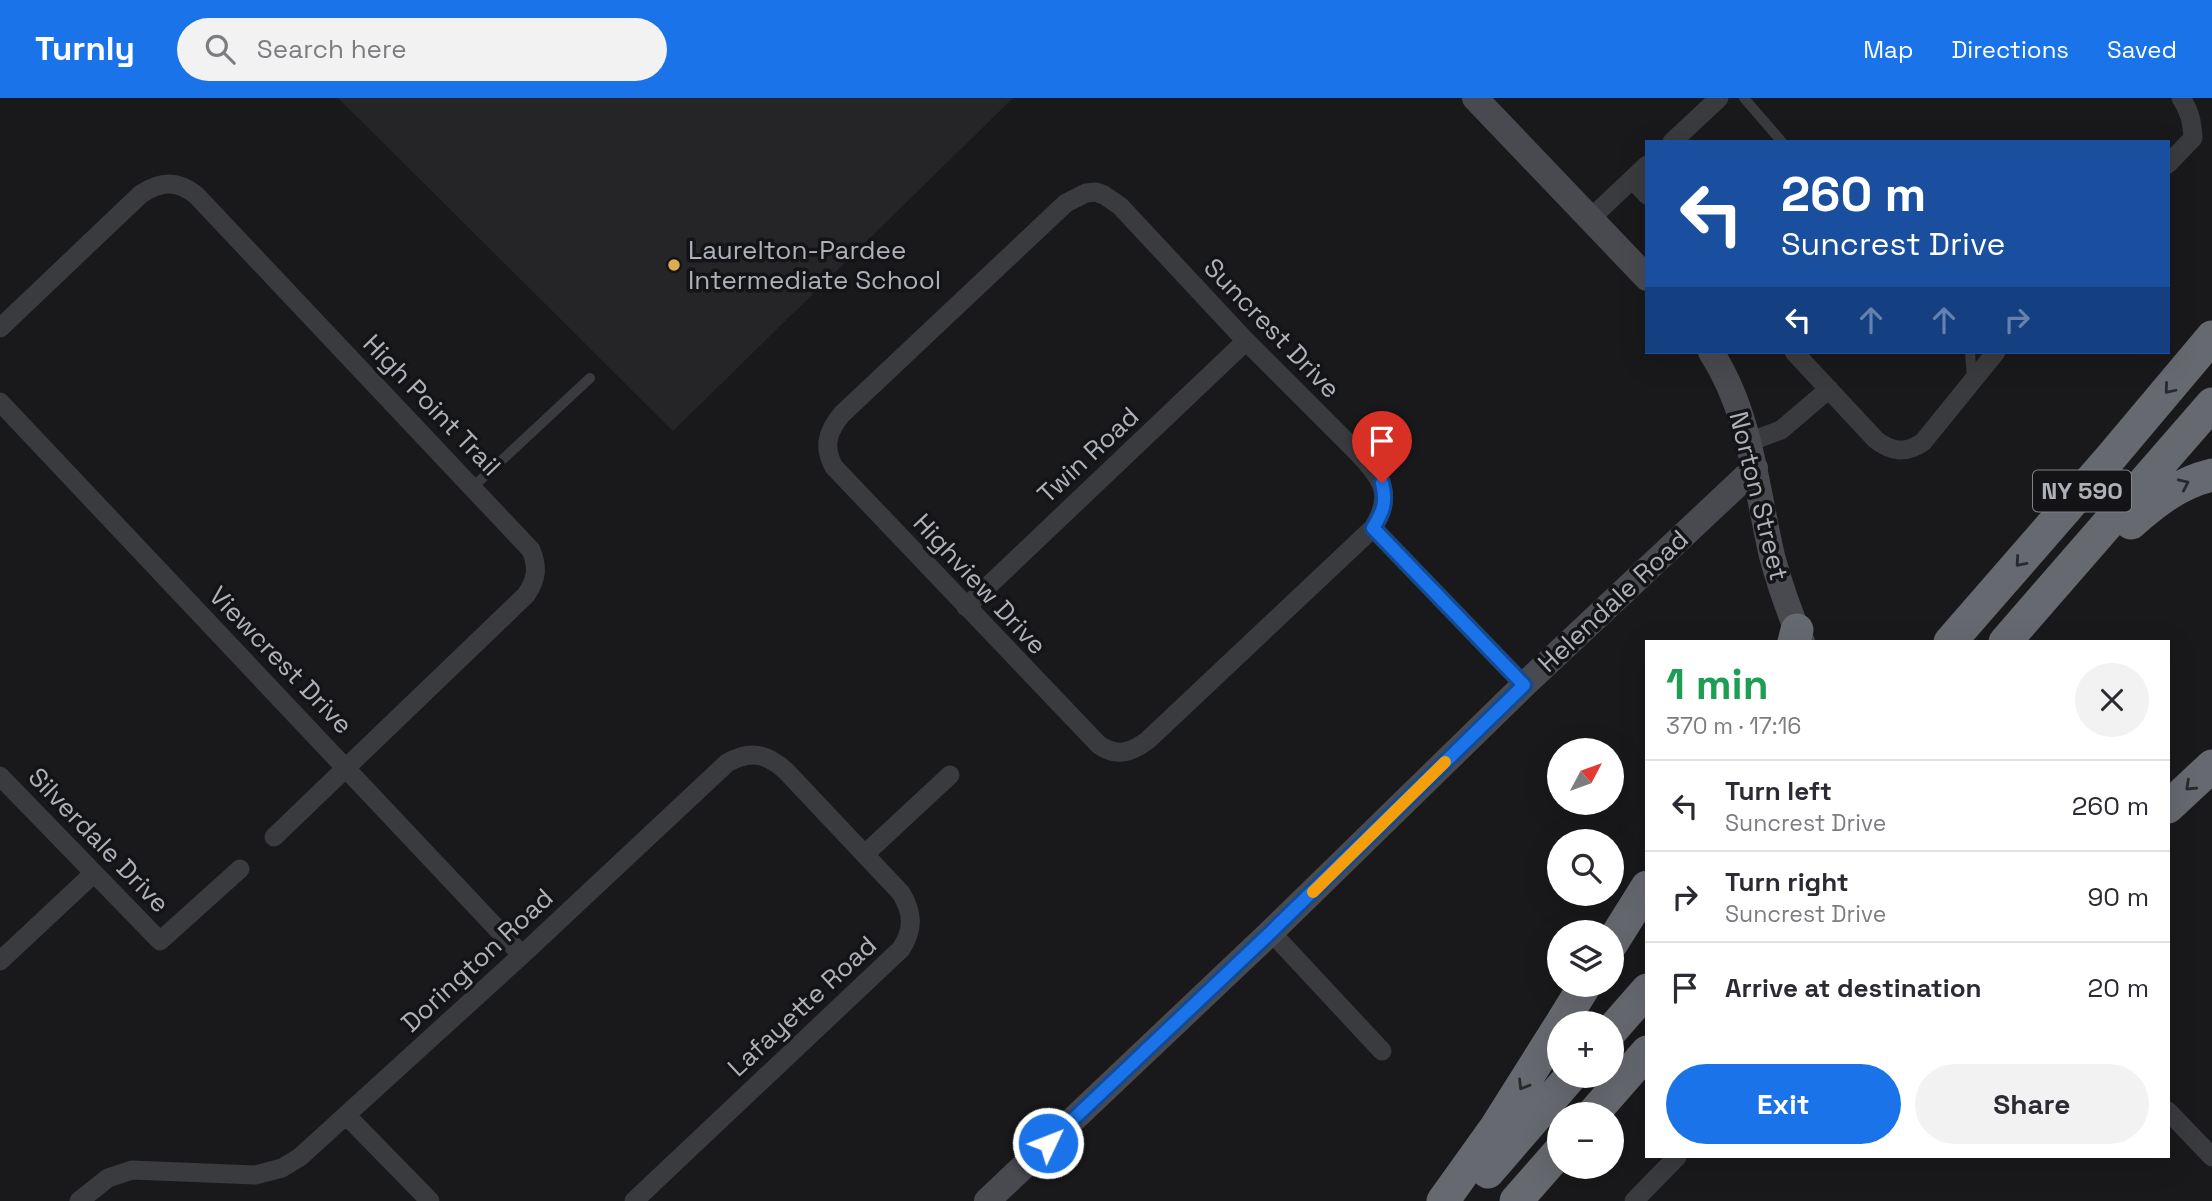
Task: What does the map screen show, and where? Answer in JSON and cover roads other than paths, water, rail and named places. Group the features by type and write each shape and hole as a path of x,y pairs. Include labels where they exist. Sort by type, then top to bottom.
{"highway":[{"name":"NY 590","path":"1952,640 2212,337"},
{"name":"NY 590","path":"2007,640 2212,404"},
{"path":"2007,640 2070,578 2158,500 2188,482 2212,475"},
{"path":"2170,805 2212,766"},
{"path":"1624,924 1645,890"},
{"path":"1624,1016 1645,992"},
{"path":"1443,1201 1501,1121 1547,1046"},
{"path":"1603,1102 1645,1054"},
{"path":"1462,1201 1561,1088"},
{"path":"1516,1201 1547,1166"}],"street":[{"path":"1475,98 1645,276"},
{"path":"1674,140 1719,98"},
{"path":"2170,162 2193,138 2188,108 2181,98"},
{"path":"1590,219 1645,168"},
{"path":"1632,179 1645,193"},
{"name":"High Point Trail","path":"0,328 141,194 152,186 177,184 196,195 531,550 536,571 534,584 514,607 274,837"},
{"name":"Suncrest Drive","path":"1074,197 1096,192 1111,199 1373,469 1382,483 1385,497 1383,513 1373,528"},
{"name":"Highview Drive","path":"1074,197 833,424 826,446 834,467 1099,745 1117,753 1128,753 1148,740 1373,528"},
{"name":"Twin Road","path":"966,607 1246,341"},
{"name":"Norton Street","path":"1712,354 1732,392 1749,442 1776,568 1798,638"},
{"path":"1796,354 1876,440 1886,447 1902,451 1915,448 1923,442 1994,354"},
{"path":"1749,442 1781,430 1829,389"},
{"name":"Viewcrest Drive","path":"0,402 522,955"},
{"name":"Helendale Road","path":"986,1201 1271,932 1524,685 1755,468"},
{"path":"1373,528 1524,685"},
{"name":"Dorington Road","path":"79,1201 108,1178 132,1170 255,1175 269,1173 300,1157 522,955 726,763 737,757 759,754 778,763 865,853"},
{"path":"865,853 950,775"},
{"name":"Silverdale Drive","path":"0,776 160,941 240,869"},
{"name":"Lafayette Road","path":"634,1201 901,949 911,928 912,917 908,905 901,893 865,853"},
{"path":"0,961 93,874"},
{"path":"1271,932 1382,1051"},
{"path":"2170,1113 2212,1157"},
{"path":"347,1116 430,1201"},
{"path":"1634,1201 1676,1158"}],"lane":[{"path":"1744,98 1780,140"},
{"path":"1970,354 1972,381"},
{"path":"473,487 590,378"}],"place":[{"name":"Laurelton-Pardee Intermediate School","path":"674,265"}]}
